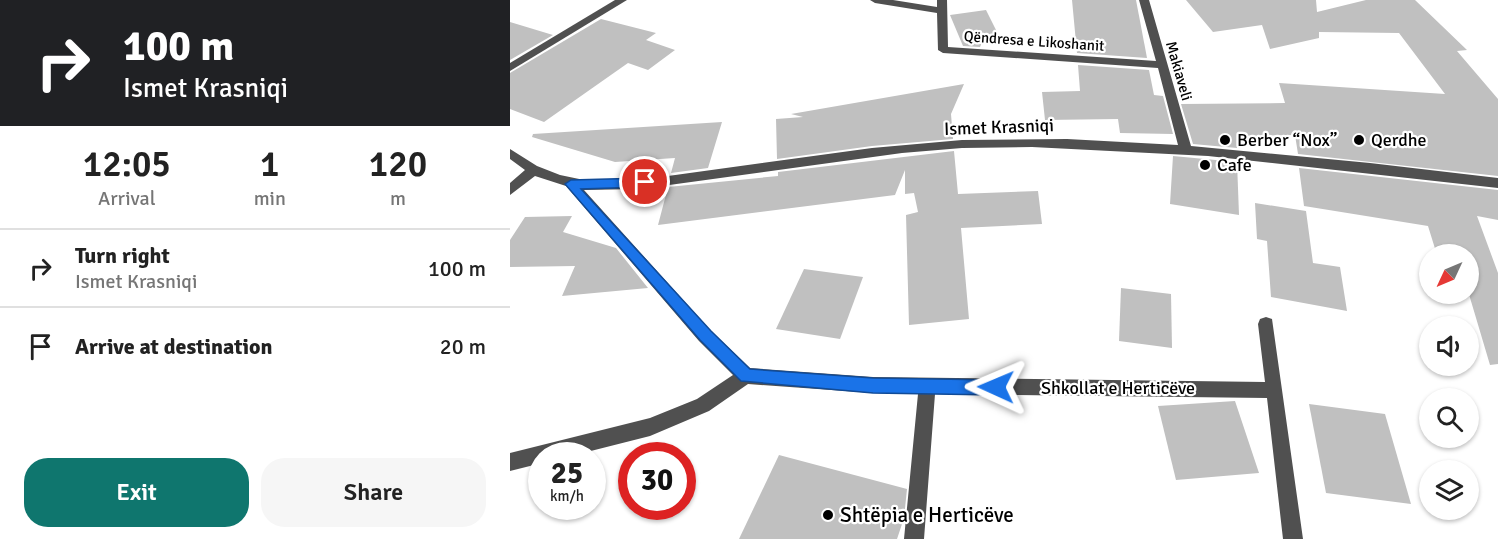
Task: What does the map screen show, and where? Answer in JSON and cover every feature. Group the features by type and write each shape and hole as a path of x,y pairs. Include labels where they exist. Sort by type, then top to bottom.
{"street":[{"path":"510,68 622,0"},
{"name":"Qëndresa e Likoshanit","path":"875,0 942,5 943,50 1161,65"},
{"name":"Makiaveli","path":"1144,0 1186,150"},
{"name":"Ismet Krasniqi","path":"510,153 551,180 571,184 612,185 662,181 962,144 1108,143 1498,183"},
{"path":"510,190 534,170"},
{"path":"510,462 650,427 703,405 746,376 705,336 571,184"},
{"path":"1266,324 1293,539"},
{"name":"Shkollat e Herticëve","path":"746,376 862,385 1275,390"},
{"path":"914,539 927,386"}],"building":[{"path":"1072,0 1136,0 1147,58 1077,53"},
{"path":"1186,0 1316,0 1317,12 1366,0 1415,0 1467,50 1457,51 1498,99 1498,176 1298,154 1295,135 1237,136 1237,148 1193,144 1181,104 1285,103 1279,83 1445,94 1399,33 1319,32 1319,38 1270,49 1262,25 1213,32"},
{"path":"986,10 999,36 984,38 980,47 963,46 950,15"},
{"path":"601,19 656,33 646,40 675,50 648,70 628,63 544,122 510,109 510,73"},
{"path":"510,22 553,35 510,60"},
{"path":"1078,65 1149,70 1154,95 1163,96 1173,134 1120,133 1118,119 1045,120 1042,92 1080,91"},
{"path":"964,84 951,114 953,139 872,146 777,159 776,119 803,117 791,114"},
{"path":"722,122 708,168 671,173 675,158 615,162 532,137 533,134"},
{"path":"954,151 958,194 1038,191 1042,224 961,228 969,319 909,325 906,215 918,212 914,193 905,194 905,170 895,195 658,225 668,187 778,176 778,172"},
{"path":"1173,156 1237,162 1239,215 1170,204"},
{"path":"1299,168 1498,190 1498,220 1477,216 1498,273 1498,364 1490,365 1479,328 1479,316 1475,316 1472,304 1479,304 1479,244 1434,244 1428,226 1304,206"},
{"path":"1255,203 1306,211 1313,263 1340,267 1347,311 1271,297 1267,241 1257,239"},
{"path":"572,216 563,232 616,248 648,288 562,296 575,266 510,267 510,240 525,217"},
{"path":"804,269 863,277 840,339 776,329"},
{"path":"1121,288 1171,294 1172,348 1119,341"},
{"path":"1235,401 1259,473 1176,480 1158,406"},
{"path":"1309,404 1385,414 1411,504 1326,493"},
{"name":"Shtëpia e Herticëve","path":"779,455 907,489 904,518 897,539 739,539"}],"place":[{"name":"Berber “Nox”","path":"1225,140"},
{"name":"Qerdhe","path":"1359,140"},
{"name":"Cafe","path":"1205,165"},
{"name":"Shtëpia e Herticëve","path":"828,515"}],"route":[{"path":"645,182 612,185 571,184 705,336 746,376 873,386 996,387"}]}
